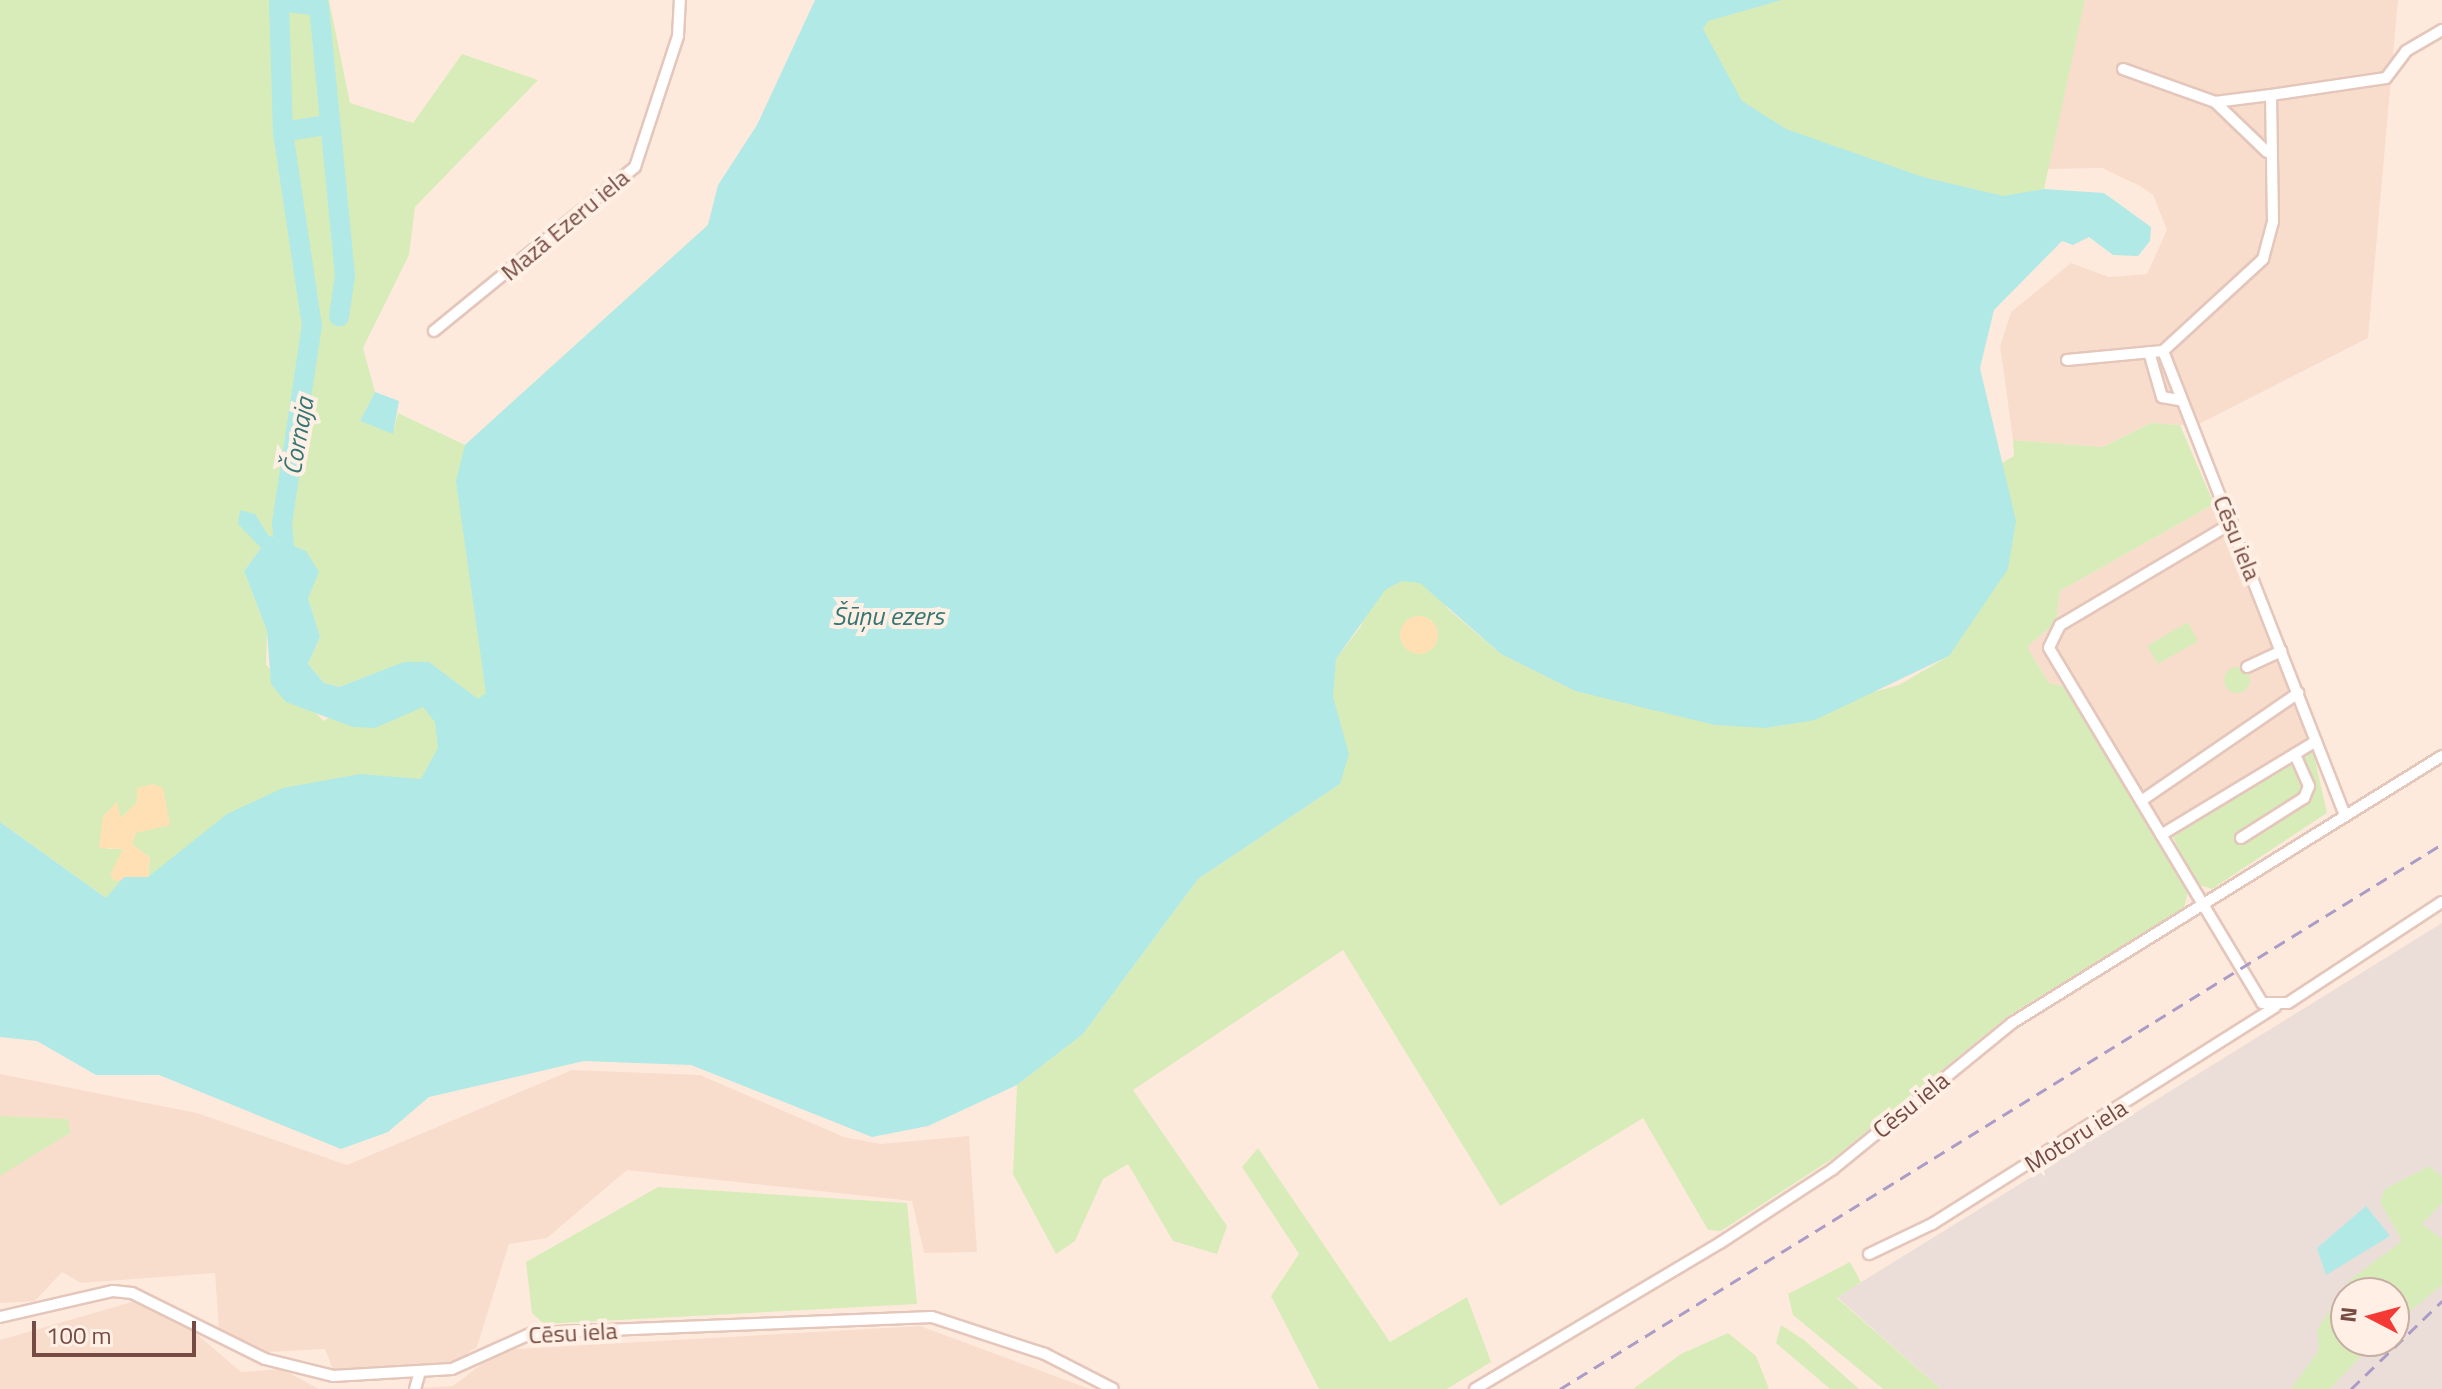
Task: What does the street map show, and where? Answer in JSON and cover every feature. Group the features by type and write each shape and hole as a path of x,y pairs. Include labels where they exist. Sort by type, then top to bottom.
{"street":[{"name":"Mazā Ezeru iela","path":"434,331 635,167 678,36 680,0"},
{"path":"2215,102 2386,78 2406,51 2442,30"},
{"path":"2123,69 2215,102 2267,152"},
{"path":"2067,360 2163,351 2263,259 2273,222 2267,152 2271,95"},
{"name":"Cēsu iela","path":"2163,351 2179,400 2232,523 2345,815"},
{"path":"2149,352 2162,397 2179,400"},
{"path":"2232,523 2049,635 2049,648 2262,1003 2275,1007"},
{"path":"2247,667 2281,651"},
{"path":"2141,801 2298,693"},
{"path":"2161,835 2316,741"},
{"path":"2241,838 2304,798 2309,786 2295,754"},
{"name":"Cēsu iela","path":"1475,1389 1820,1177 2012,1023 2442,756"},
{"name":"Motoru iela","path":"1869,1254 1932,1224 2442,902"},
{"name":"Cēsu iela","path":"0,1317 113,1291 132,1293 265,1359 333,1376 452,1369 532,1333 932,1317 1045,1354 1113,1389"},
{"path":"415,1389 420,1372"}],"shaded area":[{"path":"2085,0 2398,0 2368,338 2195,426 2151,423 2103,447 2013,440 2000,346 2011,312 2071,263 2109,277 2147,274 2167,230 2153,195 2140,186 2102,168 2045,169"},
{"path":"2214,504 2312,748 2158,842 2066,687 2049,683 2027,647 2056,621 2060,591"},
{"path":"2442,923 2442,1389 1941,1389 1837,1297"},
{"path":"572,1070 700,1075 844,1137 881,1144 969,1136 977,1252 924,1253 912,1201 627,1170 547,1238 509,1244 477,1347 453,1363 333,1370 325,1349 268,1352 219,1329 215,1273 81,1283 62,1272 35,1301 0,1303 0,1074 197,1113 347,1165"},
{"path":"132,1302 191,1329 241,1372 282,1369 319,1389 0,1389 0,1340"},
{"path":"920,1326 1090,1389 405,1389 453,1386 500,1350"}],"green space":[{"path":"0,0 329,0 350,103 413,123 462,54 538,80 415,207 409,255 363,348 375,392 360,421 393,433 398,413 465,445 708,225 716,195 740,222 521,669 432,791 148,877 150,858 132,844 135,833 167,822 162,788 152,788 120,819 106,813 107,849 123,849 115,881 124,877 116,894 106,898 0,822","holes":["257,518 268,535 306,551 308,598 320,637 308,664 324,683 339,687 405,662 324,721 266,665 267,631 244,571 261,548 249,529"]},
{"path":"1782,0 2085,0 2044,189 2032,191 2014,211 1718,107 1685,19 1703,29 1707,20"},
{"path":"2151,423 2180,425 2214,504 2060,591 2056,622 2027,647 2049,683 2066,687 2188,892 2184,908 2008,1016 1835,1157 1721,1231 1708,1230 1643,1118 1500,1206 1343,950 1133,1090 1227,1226 1217,1254 1173,1241 1128,1164 1103,1179 1075,1241 1056,1254 1013,1174 1017,1085 1083,1034 1198,879 1340,784 1326,733 1336,659 1361,626 1380,578 1436,582 1447,608 1501,654 1575,691 1766,728 1789,724 1801,712 1899,685 1949,656 2000,464 2014,456 2013,440 2103,447"},
{"path":"2188,622 2198,641 2158,664 2147,646"},
{"path":"2237,667 2246,671 2250,680 2246,689 2237,693 2228,689 2224,680 2228,671"},
{"path":"2313,750 2327,813 2212,889 2196,884 2171,833"},
{"path":"0,1116 68,1119 70,1133 0,1176"},
{"path":"1258,1148 1390,1342 1467,1297 1491,1362 1447,1389 1319,1389 1271,1296 1299,1254 1242,1167"},
{"path":"2429,1166 2442,1176 2442,1203 2422,1224 2442,1239 2442,1285 2410,1311 2410,1277 2354,1277 2402,1241 2380,1202 2385,1189"},
{"path":"658,1187 907,1203 917,1304 544,1324 532,1313 526,1262"},
{"path":"1850,1262 1861,1282 1837,1298 1941,1389 1883,1389 1793,1315 1788,1294"},
{"path":"2330,1310 2330,1357 2360,1357 2330,1389 2291,1389 2319,1350 2317,1330"},
{"path":"1781,1325 1804,1340 1859,1389 1830,1389 1776,1343"},
{"path":"1728,1333 1756,1356 1769,1389 1633,1389 1681,1354"}],"sand":[{"path":"1419,616 1433,621 1438,635 1433,649 1419,654 1405,649 1400,635 1405,621"},
{"path":"154,784 163,788 170,825 136,833 132,844 150,858 148,877 115,881 110,875 123,849 99,848 103,816 117,802 121,818 137,802 137,788"}],"water":[{"name":"Šūņu ezers","path":"815,0 1782,0 1708,21 1703,29 1742,101 1786,129 1923,177 2003,196 2044,189 2104,193 2151,227 2150,241 2138,256 2113,255 2089,237 2073,245 2062,241 1994,310 1980,368 2016,521 2008,569 1949,656 1815,720 1766,728 1715,725 1575,691 1501,654 1420,583 1402,581 1385,590 1336,659 1333,697 1349,754 1340,784 1198,879 1083,1034 1017,1085 928,1126 872,1137 691,1065 584,1061 429,1097 388,1132 341,1149 159,1075 96,1075 37,1041 0,1037 0,822 106,898 124,877 148,877 227,814 283,788 360,774 421,779 438,748 435,722 423,707 375,728 353,727 286,702 271,684 267,631 244,571 261,548 238,524 240,510 255,514 268,535 306,551 319,572 308,598 320,637 308,664 324,683 339,687 404,662 429,662 478,699 486,693 456,481 465,445 708,225 718,185 757,125"},
{"path":"375,392 399,401 393,434 360,421"},
{"path":"2366,1206 2390,1236 2326,1275 2317,1248"}],"waterway":[{"name":"Čornaja","path":"279,0 283,132 312,325 282,523 286,567"},
{"path":"279,1 319,6 345,275 339,317"},
{"path":"283,132 326,125"}],"railway":[{"path":"1560,1389 2442,844"},
{"path":"2351,1389 2442,1301"}]}
